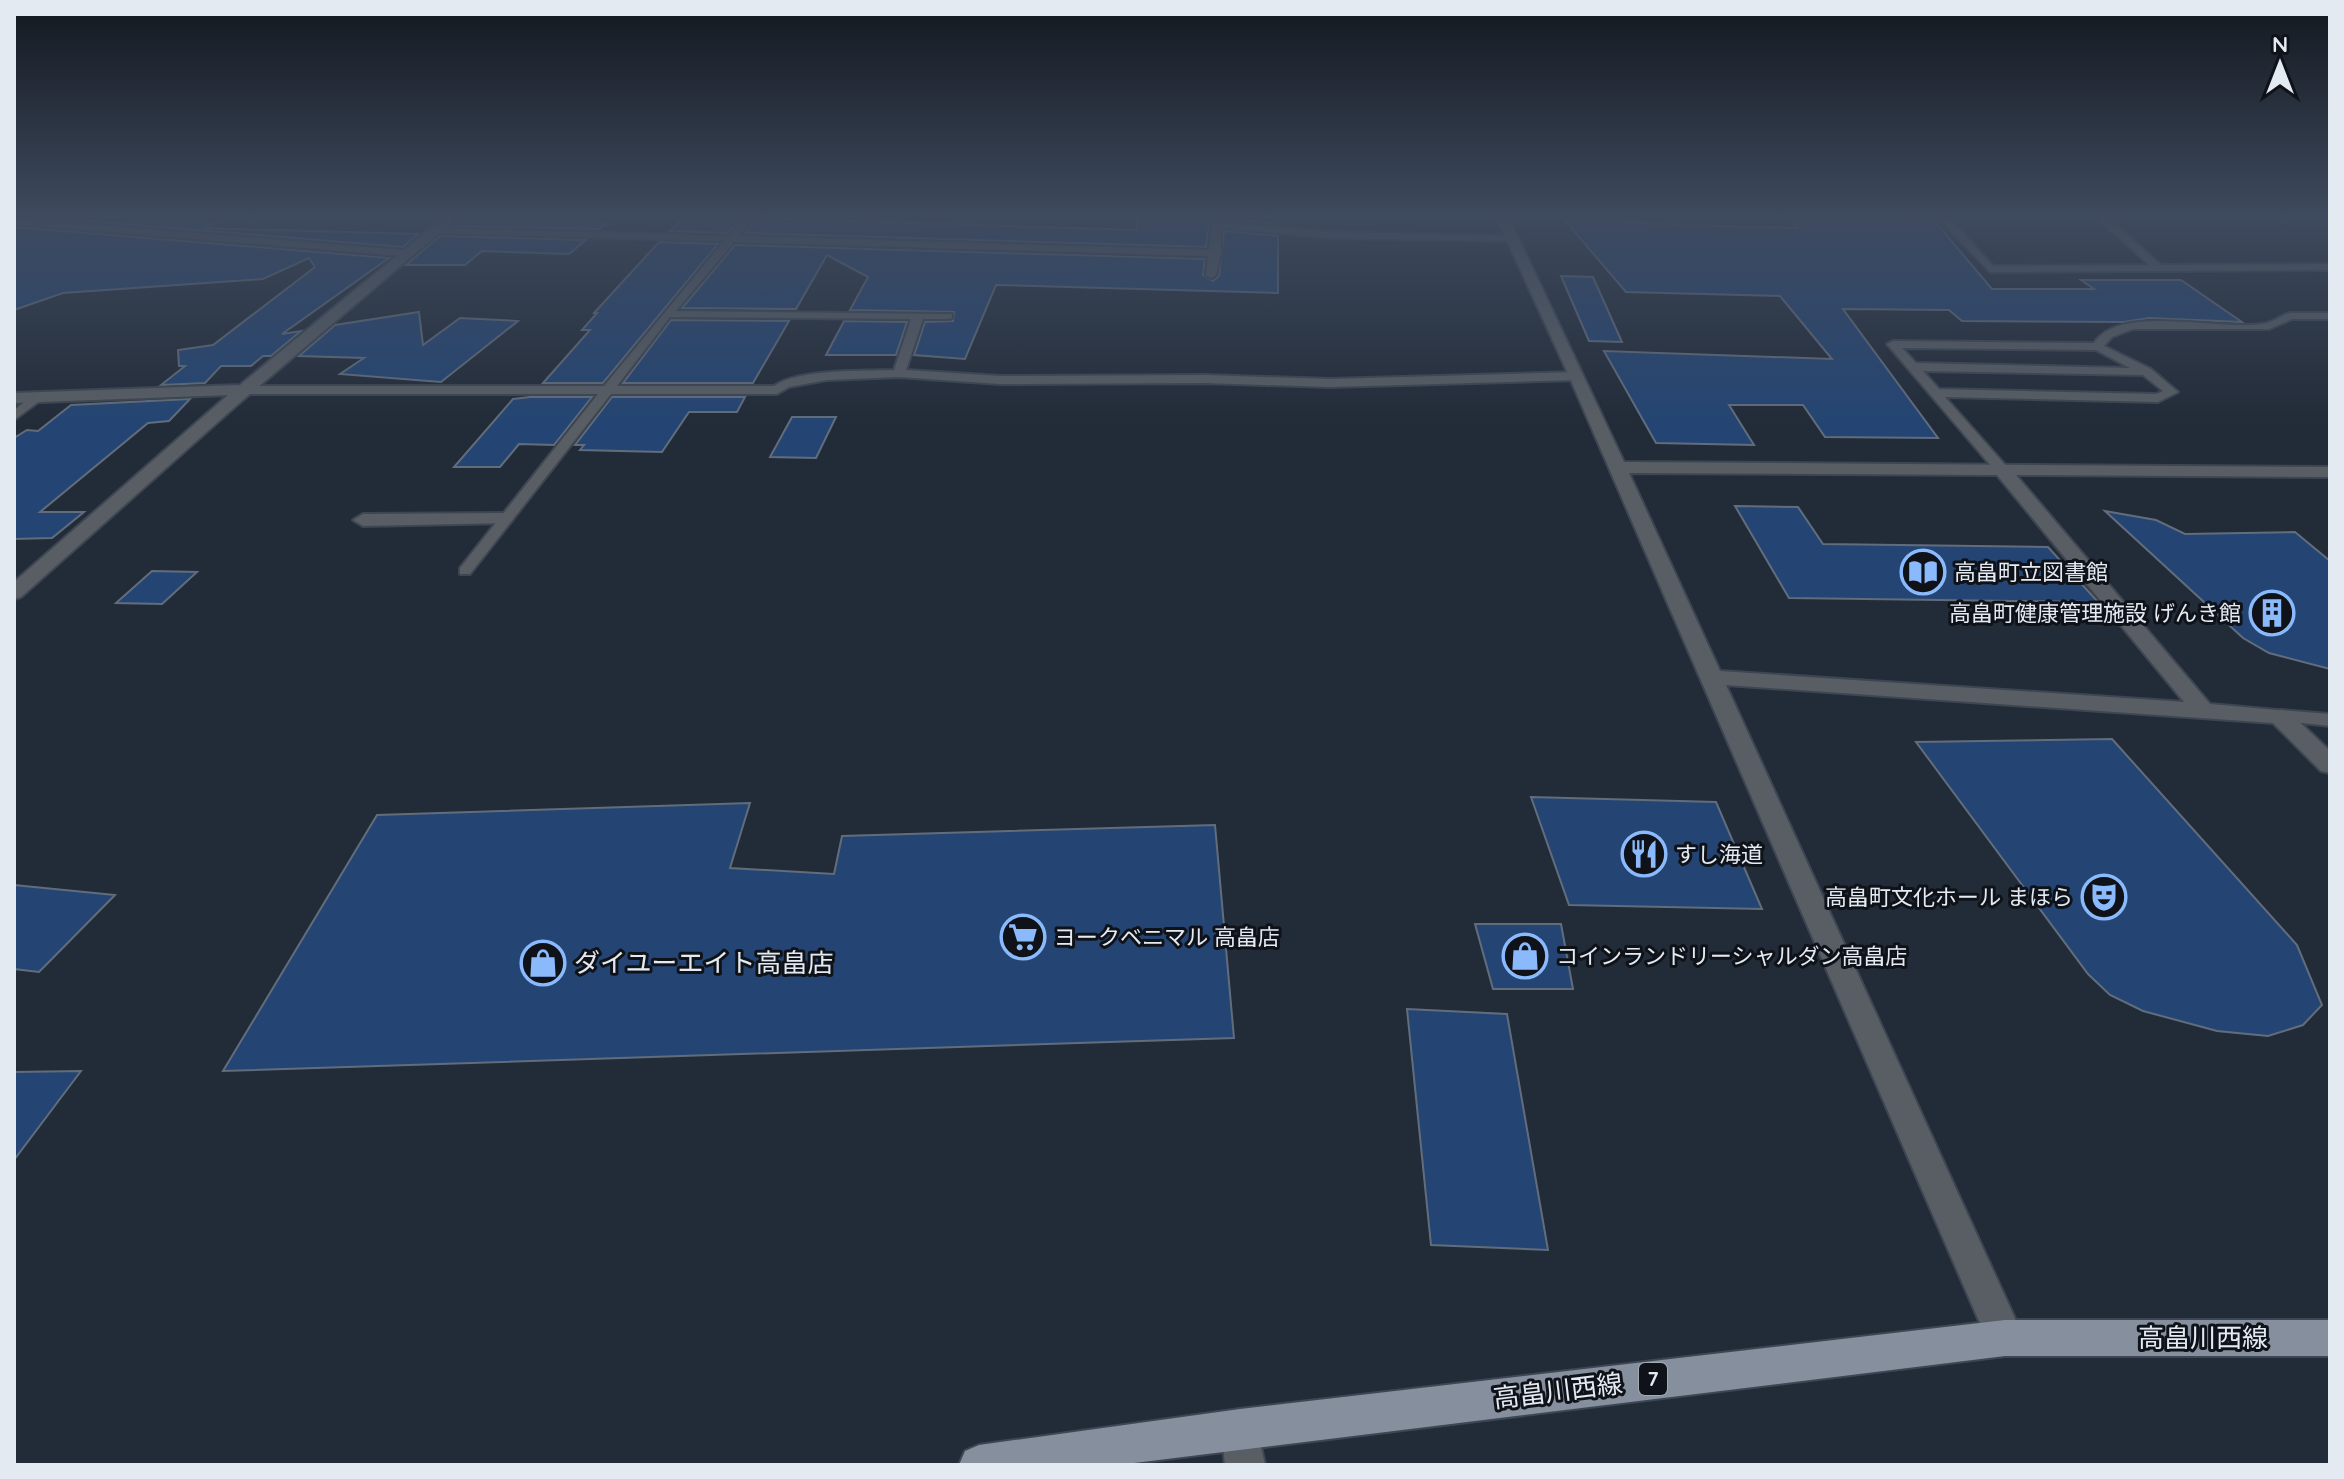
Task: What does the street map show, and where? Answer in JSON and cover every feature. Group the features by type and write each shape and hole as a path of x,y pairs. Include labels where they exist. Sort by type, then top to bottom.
{"main road":[{"name":"高畠川西線","path":"979,1465 1243,1446 2005,1338 2330,1338"}],"street":[{"path":"14,593 240,390 365,285"},
{"path":"1534,285 2005,1338"},
{"path":"14,398 240,390"},
{"path":"1617,467 2330,472"},
{"path":"2002,470 2203,710"},
{"path":"363,520 503,519"},
{"path":"1708,677 2280,716 2330,765"}],"lane":[{"path":"465,571 503,519 691,285"},
{"path":"667,314 948,316"},
{"path":"899,373 918,316"},
{"path":"2098,347 2100,340 2115,331 2133,326 2269,326 2290,316 2330,316"},
{"path":"1936,393 2158,398 2172,392 2147,372 2098,347 1893,344 2002,470"},
{"path":"1916,367 2147,372"},
{"path":"240,390 777,390 785,384 827,376 899,373 1000,380 1205,379 1330,383 1577,376"},
{"path":"14,416 39,397"},
{"path":"2280,716 2330,720"}],"building":[{"path":"14,285 177,285 63,293 14,310"},
{"path":"291,285 351,285 282,334 301,331 271,356 263,356 251,366 221,366 205,383 161,385 185,366 179,366 178,350 213,345"},
{"path":"620,285 684,285 603,383 543,383 590,330 582,330 597,313 594,313"},
{"path":"701,285 810,285 796,309 682,308"},
{"path":"864,285 996,285 965,359 914,355 925,322 953,321 954,312 850,310"},
{"path":"997,285 1278,285 1278,293"},
{"path":"1565,285 1597,285 1622,342 1589,341"},
{"path":"1620,285 1989,285 1992,289 2094,289 2088,285 2188,285 2242,322 2149,318 2124,322 1962,321 1949,310 1843,309 1938,438 1825,437 1803,405 1729,405 1754,445 1656,443 1604,351 1832,359 1780,296 1626,292"},
{"path":"419,312 423,345 460,318 518,321 441,382 340,374 364,358 299,356 335,325"},
{"path":"671,320 789,321 753,383 623,383"},
{"path":"844,321 907,322 896,355 826,355"},
{"path":"592,397 554,445 519,444 500,467 454,467 513,399"},
{"path":"612,397 745,397 737,412 689,412 662,452 580,450 584,445 575,445"},
{"path":"190,399 169,421 148,423 40,512 84,512 52,538 14,539 14,438 27,430 38,431 71,405"},
{"path":"792,417 836,417 816,458 770,457"},
{"name":"高畠町立図書館","path":"1735,506 1798,507 1823,544 2048,547 2098,602 1789,598"},
{"name":"高畠町健康管理施設 げんき館","path":"2105,511 2156,520 2185,534 2295,532 2330,561 2330,669 2269,653 2243,638"},
{"path":"152,571 197,572 162,604 116,603"},
{"path":"2112,739 2297,945 2322,1005 2303,1025 2268,1036 2217,1031 2143,1011 2110,995 2088,974 1916,742"},
{"name":"すし海道","path":"1531,797 1716,802 1762,909 1569,905"},
{"path":"750,803 730,868 834,874 842,836 1215,825 1234,1038 223,1071 377,815"},
{"path":"14,885 115,895 39,972 14,969"},
{"name":"コインランドリーシャルダン高畠店","path":"1475,924 1561,924 1573,989 1493,989"},
{"path":"1407,1009 1507,1014 1548,1250 1431,1245"},
{"path":"81,1071 14,1160 14,1072"}],"place":[{"name":"高畠町立図書館","path":"1923,572"},
{"name":"高畠町健康管理施設 げんき館","path":"2272,613"},
{"name":"すし海道","path":"1644,854"},
{"name":"高畠町文化ホール まほら","path":"2104,897"},
{"name":"ヨークベニマル 高畠店","path":"1023,937"},
{"name":"コインランドリーシャルダン高畠店","path":"1525,956"},
{"name":"ダイユーエイト高畠店","path":"543,963"}]}
